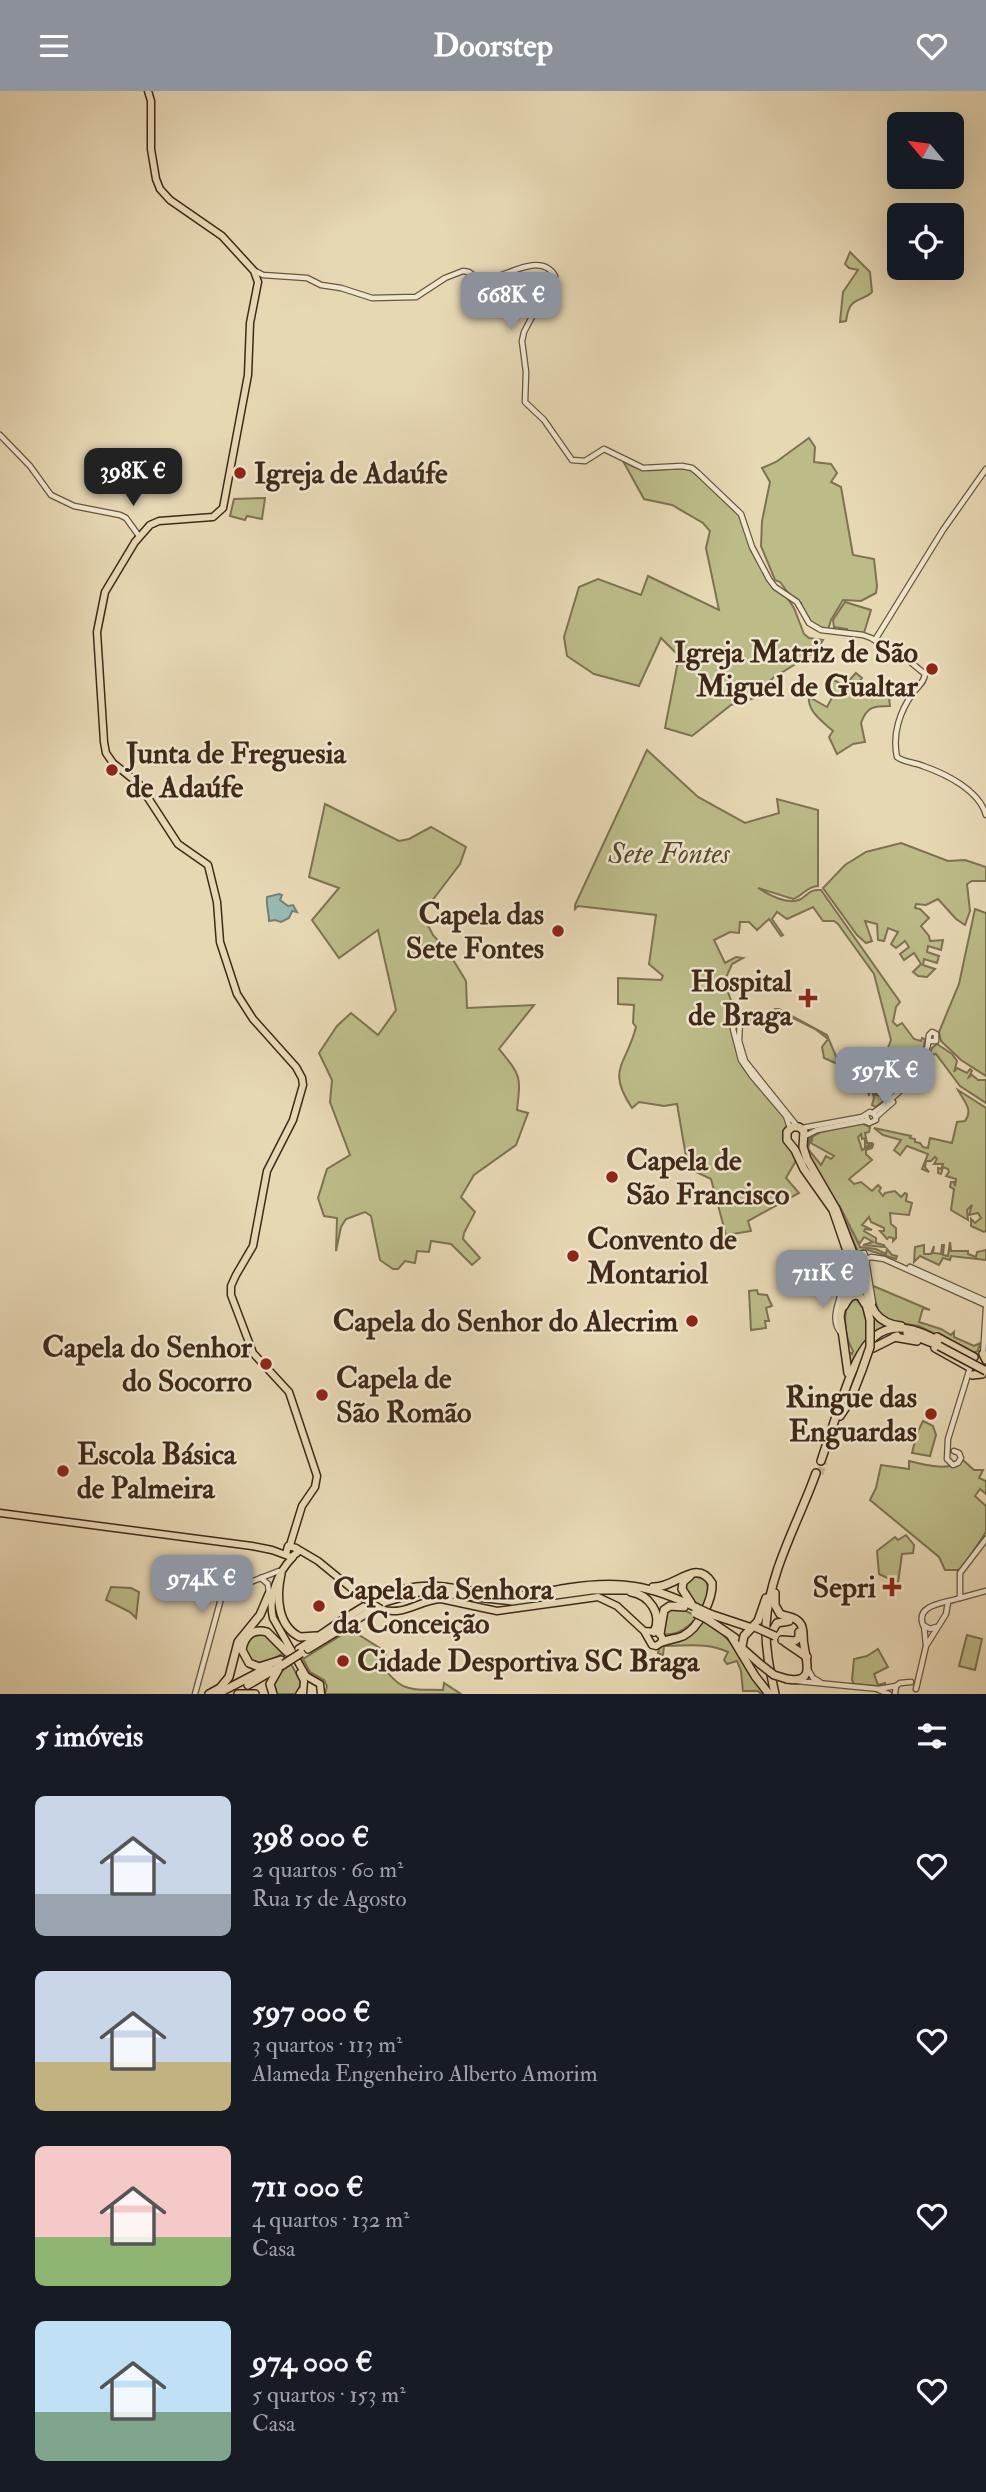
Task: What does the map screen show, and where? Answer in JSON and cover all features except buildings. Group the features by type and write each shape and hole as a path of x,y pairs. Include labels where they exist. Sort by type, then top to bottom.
{"highway":[{"path":"800,1132 787,1138 804,1169 833,1210 866,1305"},
{"path":"792,1145 800,1145 800,1132"},
{"path":"800,1132 809,1165 836,1209 851,1260 873,1311 870,1347 850,1401 840,1416"},
{"path":"851,1260 852,1277 844,1306 843,1327 853,1353"},
{"path":"848,1382 849,1366 842,1334 841,1306 851,1260"},
{"path":"844,1306 849,1297 860,1296 873,1317 914,1332 978,1364"},
{"path":"893,1325 920,1328 978,1364"},
{"path":"894,1329 914,1332 888,1335 874,1342 866,1350 823,1461 858,1355 873,1338 894,1329"},
{"path":"873,1348 894,1337 914,1332"},
{"path":"894,1337 912,1339 978,1364"},
{"path":"818,1474 775,1593 770,1617 777,1694 768,1658 766,1626 770,1597 818,1474"},
{"path":"747,1662 743,1647 744,1636 758,1621 775,1572 783,1559"},
{"path":"280,1573 279,1604 288,1627 296,1635 307,1638 316,1636 382,1598 420,1585 438,1585 490,1595 513,1596 591,1585 664,1587 690,1573 704,1574 712,1583 712,1593 694,1627 680,1637 654,1635"},
{"path":"654,1635 678,1635 688,1630 696,1621 709,1597 710,1588 706,1578 697,1574 689,1576 682,1586 685,1598 696,1610"},
{"path":"642,1586 670,1595 709,1617 774,1675 791,1680 802,1678 808,1669 801,1625 797,1619 778,1612 775,1593"},
{"path":"229,1694 385,1602 422,1591 512,1601 610,1589 641,1591 696,1610"},
{"path":"610,1589 636,1592 650,1602 657,1619 654,1635"},
{"path":"209,1694 220,1688 229,1677 239,1641 260,1615 269,1594"},
{"path":"654,1635 664,1610 670,1606 684,1607"},
{"path":"742,1624 756,1620 763,1606"},
{"path":"709,1617 768,1632 807,1657"},
{"path":"300,1651 347,1619"},
{"path":"770,1635 780,1621 793,1622 798,1628 799,1638 793,1642 782,1640"},
{"path":"282,1662 259,1667 249,1663 242,1650 245,1638 255,1631 267,1632 287,1651"},
{"path":"731,1636 769,1694"},
{"path":"217,1694 282,1662"},
{"path":"273,1694 270,1688 271,1679 282,1662"},
{"path":"238,1694 255,1694"}],"main road":[{"path":"148,91 151,101 151,149 160,189 170,200 222,236 261,277 250,323 248,375 223,508 216,515 207,518 159,521 150,525 139,536 105,592 98,622 104,748 113,762 139,784 178,843 205,861 211,869 220,942 237,994 253,1019 296,1067 303,1085 293,1120 267,1171 253,1246 231,1286 231,1296 253,1353 289,1392 317,1476 315,1487 302,1506 291,1551 269,1594 269,1618 287,1651 302,1691 312,1680"},
{"path":"0,1513 291,1551 314,1559 381,1609 403,1611 433,1599 441,1599 497,1611 598,1597 617,1606 654,1635"},
{"path":"280,1573 271,1598 273,1618 302,1669 320,1684 321,1694"}],"street":[{"path":"261,277 307,278 321,285 372,298 386,296 409,299 459,272 469,272 485,281 538,264 552,270 555,276 551,297 535,311 522,341 526,372 524,399 544,420 566,455 572,460 585,461 600,450 608,449 643,468 692,468 741,514 752,547 774,585 797,602 804,618 815,628 863,635 875,640 925,674 924,681 912,695 896,727 897,757 956,780 980,802 986,815"},
{"path":"0,435 30,466 51,495 74,506 120,515 139,536"},
{"path":"875,640 943,530 986,469"},
{"path":"737,1015 740,1019 740,1044 745,1061 800,1132 744,1065 733,1027 734,1017 737,1015"},
{"path":"733,1027 739,1028"},
{"path":"800,1132 864,1121 874,1122 875,1115 912,1083 931,1041"},
{"path":"800,1132 869,1112 875,1115"},
{"path":"866,1115 868,1122"},
{"path":"851,1260 860,1254 884,1259 986,1305 978,1364 966,1383 948,1439 948,1462 956,1464 961,1456 950,1447 948,1439"},
{"path":"866,1257 873,1317"},
{"path":"947,1455 954,1451"},
{"path":"960,1597 960,1574 986,1539"},
{"path":"195,1694 222,1595 260,1578 280,1573"},
{"path":"260,1578 268,1584 269,1594"},
{"path":"926,1646 921,1615 925,1609 986,1591"},
{"path":"917,1692 926,1646 946,1614 948,1602"},
{"path":"932,1607 940,1611 942,1620"},
{"path":"924,1626 930,1629 936,1627"},
{"path":"791,1680 878,1689 911,1682 916,1678 922,1664"},
{"path":"808,1669 815,1680 827,1683"},
{"path":"911,1682 917,1692"},
{"path":"895,1694 896,1686"},
{"path":"878,1689 888,1694"}],"green space":[{"path":"850,252 870,272 872,292 853,303 846,321 840,322 843,292 858,270 845,264"},
{"path":"809,438 815,447 814,462 831,464 837,473 831,482 841,487 853,555 874,559 877,586 876,593 861,601 843,600 828,630 815,626 804,614 801,603 775,580 761,546 762,521 770,482 762,468 776,462"},
{"path":"623,461 642,469 691,470 731,505 742,518 766,577 794,608 804,634 809,638 823,640 815,652 773,678 754,698 731,705 692,736 665,728 679,656 661,638 639,686 594,674 567,656 564,637 579,587 598,579 641,595 648,576 719,610 706,548 710,531 703,523 672,505 644,499"},
{"path":"265,498 262,519 247,516 245,520 230,516 234,499"},
{"path":"845,602 871,610 864,633 834,627 833,620"},
{"path":"856,673 862,678 855,688 889,697 890,706 869,710 861,723 865,742 853,744 837,754 829,737 833,731 813,712 809,697 827,707 833,696 825,689 830,681 844,686"},
{"name":"Sete Fontes","path":"647,750 698,797 745,823 779,813 777,799 818,810 818,886 793,899 758,888 779,899 790,901 821,890 900,1002 896,1007 893,1022 897,1026 902,1023 914,1039 925,1039 917,1062 899,1082 885,1091 891,1062 885,1055 891,1040 874,974 838,924 834,921 823,921 813,907 787,919 777,912 772,919 783,935 781,936 769,919 757,930 749,922 740,922 739,933 730,932 714,940 725,963 736,957 743,958 732,964 724,982 734,1008 731,1028 741,1063 785,1117 785,1132 797,1159 786,1178 799,1193 748,1221 751,1231 726,1235 711,1179 688,1168 677,1104 664,1106 639,1102 632,1108 620,1084 620,1067 636,1027 633,1023 634,1005 618,1004 618,978 661,980 663,976 649,964 656,915 578,906 575,909"},
{"path":"325,804 399,841 409,839 431,827 466,847 460,864 422,914 433,935 449,953 466,981 467,1008 534,1005 499,1049 518,1077 517,1110 528,1113 516,1145 474,1175 461,1197 475,1212 463,1239 480,1258 472,1265 451,1244 431,1241 429,1252 417,1251 415,1263 405,1261 398,1269 393,1269 380,1260 371,1216 365,1212 346,1219 341,1227 336,1251 337,1218 324,1216 318,1198 327,1169 350,1155 330,1102 332,1080 319,1053 337,1026 351,1013 378,1035 396,1010 378,930 339,958 312,920 339,888 309,877"},
{"path":"901,843 948,861 965,860 986,867 986,881 972,881 967,884 970,911 965,925 938,899 926,905 916,904 915,908 929,918 921,926 930,941 943,940 941,950 928,946 927,952 939,956 937,963 924,959 923,965 935,969 927,977 913,972 921,964 914,953 904,960 900,954 909,947 905,941 896,948 891,944 898,932 888,928 884,941 878,940 877,924 865,921 872,941 866,943 857,935 823,888 845,865 866,852"},
{"path":"975,909 986,913 986,1076 961,1060 941,1041 939,1032 959,984"},
{"path":"779,1009 827,1035 838,1061 871,1074 869,1096 865,1076 824,1058 822,1047 828,1039 815,1029 777,1010 762,1027 744,1021 743,1013 746,1013 747,1019 760,1025 767,1020 766,1014"},
{"path":"937,1044 957,1061 954,1072 957,1068 967,1073 970,1069 972,1071 969,1077 972,1075 978,1080 986,1080 986,1103 960,1086 936,1054 930,1055 925,1074 921,1073 932,1048"},
{"path":"885,1057 890,1060 884,1092 909,1075 899,1088 876,1107 872,1105 873,1094 877,1095 874,1091 876,1073"},
{"path":"958,1090 986,1108 984,1232 971,1226 971,1219 975,1223 981,1218 978,1213 969,1215 972,1205 967,1210 968,1220 951,1210 954,1189 950,1187 951,1182 954,1182 955,1186 956,1179 946,1176 948,1169 943,1167 941,1174 938,1173 938,1168 941,1169 943,1164 934,1164 937,1159 935,1157 926,1161 925,1167 929,1172 922,1169 928,1154 907,1146 900,1155 894,1150 901,1140 883,1135 874,1128 911,1136 915,1142 928,1148 930,1138 952,1143 957,1122 965,1121 968,1113 967,1105"},
{"path":"861,1123 870,1127 869,1132 865,1133 867,1143 873,1143 865,1147 865,1138 862,1139 861,1134 858,1137 862,1150 873,1145 866,1150 872,1160 849,1179 854,1184 861,1182 872,1191 878,1185 883,1196 895,1191 901,1197 907,1194 906,1201 912,1203 909,1215 890,1213 891,1224 896,1228 896,1238 893,1241 893,1238 887,1239 880,1231 884,1231 884,1228 871,1222 869,1217 862,1225 872,1230 864,1231 876,1238 876,1243 885,1247 863,1245 873,1242 864,1237 858,1242 839,1205 860,1247 876,1249 886,1254 887,1249 897,1256 896,1259 865,1249 858,1252 841,1212 811,1161 806,1146 811,1136 808,1149 821,1165 826,1156 831,1159 834,1156 811,1143 813,1136"},
{"path":"950,1242 949,1251 968,1251 968,1254 976,1257 977,1252 986,1250 986,1260 951,1256 950,1260 943,1258 939,1265 920,1256 914,1262 915,1247 924,1245 924,1254 931,1254 934,1246 933,1253 941,1254 944,1245 943,1255 948,1256"},
{"path":"871,1285 930,1310 923,1308 919,1322 951,1335 954,1332 954,1337 974,1346 980,1343 978,1351 974,1353 919,1326 887,1321 878,1311"},
{"path":"757,1290 758,1294 767,1295 772,1306 766,1308 769,1321 765,1321 766,1328 751,1330 749,1291"},
{"path":"867,1297 887,1325 863,1344 850,1365 848,1351 852,1354 853,1351 846,1332 847,1306 849,1300"},
{"path":"923,1421 933,1426 936,1435 930,1456 912,1453"},
{"path":"963,1460 974,1470 983,1470 979,1478 986,1481 986,1494 980,1489 975,1496 986,1506 986,1532 961,1570 945,1570 939,1557 870,1500 876,1488 881,1465 909,1469 909,1461 944,1467"},
{"path":"906,1535 914,1545 913,1553 902,1554 898,1583 879,1574 877,1551 895,1537 898,1540"},
{"path":"694,1576 705,1579 708,1587 704,1606 683,1630 664,1634 661,1630 668,1609 677,1607 692,1614 698,1604 687,1597 685,1584"},
{"path":"111,1587 131,1588 139,1592 136,1618 106,1600"},
{"path":"704,1621 732,1645 766,1694 743,1691 737,1661 727,1664 724,1660 728,1652 697,1645 664,1646 663,1655 658,1653 665,1642 691,1634"},
{"name":"Cidade Desportiva SC Braga","path":"353,1628 356,1633 383,1650 386,1654 380,1663 400,1684 413,1689 443,1690 444,1683 461,1694 325,1694 327,1686 324,1680 310,1672 303,1659"},
{"path":"261,1632 272,1637 283,1653 267,1663 254,1664 246,1657 245,1641"},
{"path":"967,1635 982,1639 975,1670 959,1666"},
{"path":"878,1649 888,1667 874,1674 878,1685 885,1683 886,1687 854,1684 854,1659 867,1656"},
{"path":"291,1664 301,1682 297,1694 276,1694 273,1678"}],"water":[{"path":"282,895 280,900 288,906 293,905 297,912 292,911 289,918 281,922 269,921 267,897"}],"tunnel":[{"path":"820,1474 824,1462"}],"place":[{"name":"Igreja de Adaúfe","path":"240,473"},
{"name":"Igreja Matriz de São Miguel de Gualtar","path":"932,669"},
{"name":"Junta de Freguesia de Adaúfe","path":"112,770"},
{"name":"Capela das Sete Fontes","path":"558,931"},
{"name":"Hospital de Braga","path":"808,998"},
{"name":"Capela de São Francisco","path":"612,1177"},
{"name":"Convento de Montariol","path":"573,1256"},
{"name":"Capela do Senhor do Alecrim","path":"692,1321"},
{"name":"Capela do Senhor do Socorro","path":"266,1364"},
{"name":"Capela de São Romão","path":"322,1395"},
{"name":"Ringue das Enguardas","path":"931,1414"},
{"name":"Escola Básica de Palmeira","path":"63,1471"},
{"name":"Sepri","path":"892,1587"},
{"name":"Capela da Senhora da Conceição","path":"319,1606"},
{"name":"Cidade Desportiva SC Braga","path":"343,1661"}]}
